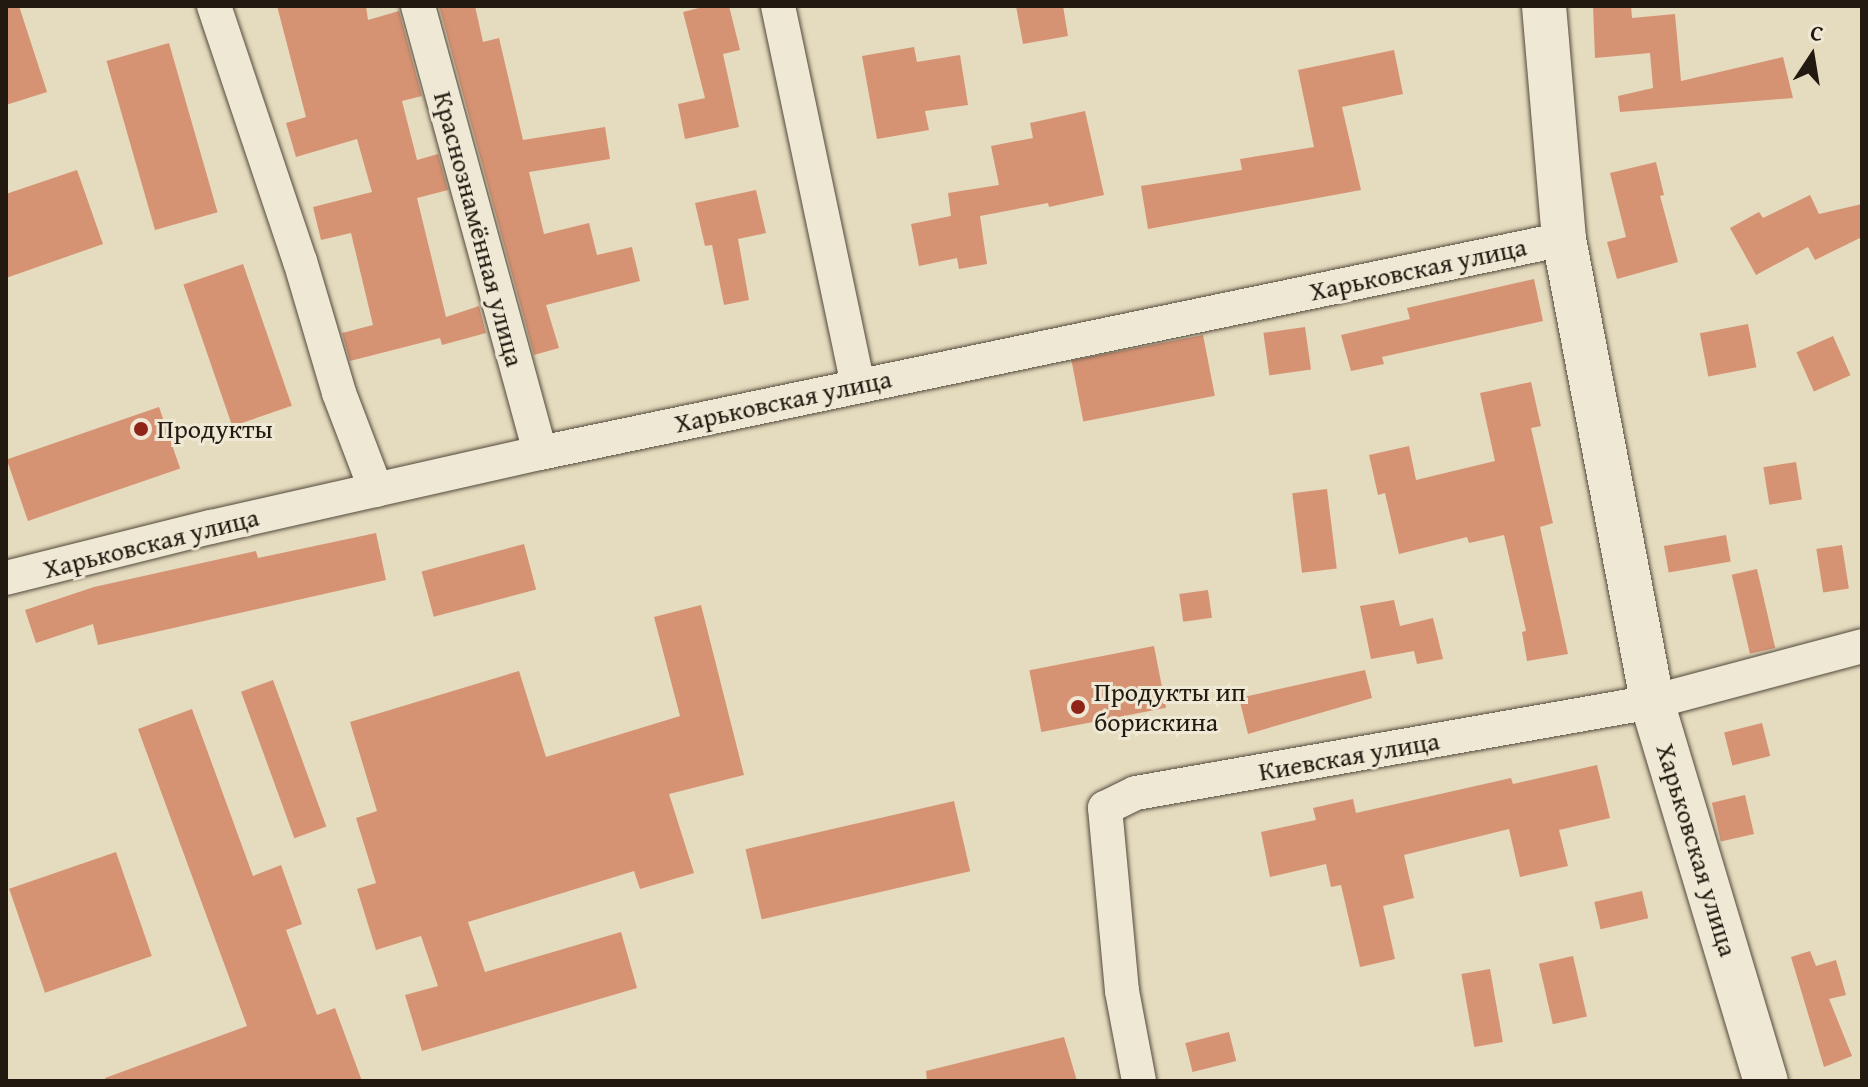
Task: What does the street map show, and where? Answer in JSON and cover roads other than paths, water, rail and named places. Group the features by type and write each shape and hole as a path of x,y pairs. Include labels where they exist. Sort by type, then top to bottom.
{"street":[{"path":"214,6 300,261 339,393 376,490"},
{"name":"Краснознамённая улица","path":"418,6 540,453"},
{"path":"778,6 858,385"},
{"name":"Харьковская улица","path":"1544,6 1564,239 1652,702 1766,1081"},
{"name":"Харьковская улица","path":"6,578 540,453 1564,239"},
{"name":"Киевская улица","path":"1139,1081 1122,991 1105,808 1136,793 1652,702 1862,646"}],"place":[{"name":"Продукты","path":"141,429"},
{"name":"Продукты ип борискина","path":"1078,707"}]}
